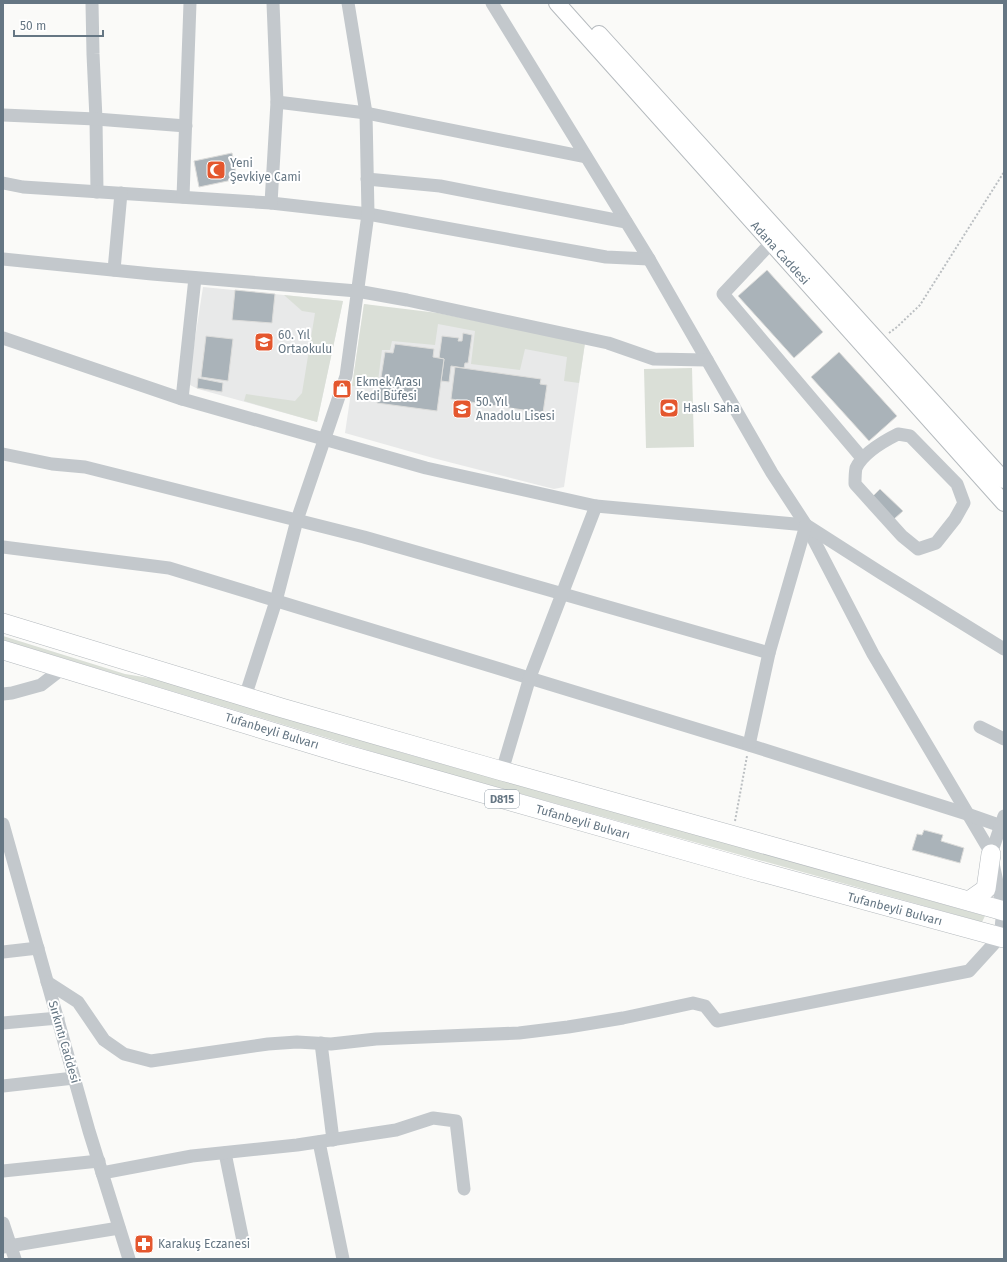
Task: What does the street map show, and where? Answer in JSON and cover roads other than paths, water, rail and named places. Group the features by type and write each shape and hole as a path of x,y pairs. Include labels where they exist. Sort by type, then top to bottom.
{"highway":[{"name":"Tufanbeyli Bulvarı","path":"3,623 245,697 502,771 1003,910"},
{"name":"Tufanbeyli Bulvarı","path":"3,650 349,755 750,869 1002,938"},
{"path":"969,901 986,889 991,854"}],"main road":[{"name":"Adana Caddesi","path":"557,3 1004,503"},
{"path":"572,3 1004,480"}],"street":[{"path":"92,3 97,192"},
{"path":"183,197 190,3"},
{"path":"271,203 277,102 273,3"},
{"path":"245,697 276,601 297,520 346,376 368,214 366,113 348,3"},
{"path":"492,3 649,259 772,473 806,525 873,654 967,814 1004,873"},
{"path":"277,102 366,113 586,157"},
{"path":"3,115 96,119 186,126"},
{"path":"367,179 440,186 626,222"},
{"path":"3,183 23,187 271,203 368,214 606,257 649,259"},
{"path":"114,270 121,193"},
{"path":"771,243 723,294 862,458"},
{"path":"3,258 195,278 357,291 407,300 608,343 654,359 707,360"},
{"path":"182,399 195,278"},
{"path":"3,338 182,399 426,468 596,506 806,525 881,574 1004,649"},
{"path":"898,434 910,436 957,484 964,503 955,519 936,543 918,549 902,536 855,484 856,469 862,458 884,441 898,434"},
{"path":"3,454 52,464 85,467 364,537 769,653"},
{"path":"502,771 530,677 596,506"},
{"path":"749,745 769,653 806,525"},
{"path":"3,547 169,568 530,677 967,814 1003,823 991,854 1003,910 1002,938 970,971 716,1021 705,1006 693,1003 623,1018 526,1032 376,1039 331,1044 297,1042 268,1044 151,1061 124,1054 104,1040 78,1002 47,982"},
{"path":"3,694 41,685 63,668"},
{"path":"980,727 1004,739"},
{"name":"Sırkıntı Caddesi","path":"3,824 74,1078 129,1259"},
{"path":"3,952 38,948"},
{"path":"3,1023 58,1018"},
{"path":"321,1044 333,1140"},
{"path":"3,1086 74,1078"},
{"path":"3,1171 100,1167 319,1142 396,1130 433,1118 456,1121 464,1189"},
{"path":"319,1142 343,1259"},
{"path":"225,1153 243,1241"},
{"path":"3,1223 7,1246 15,1259"},
{"path":"7,1246 119,1228"}],"place":[{"name":"Yeni Şevkiye Cami","path":"216,170"},
{"name":"60. Yıl Ortaokulu","path":"264,342"},
{"name":"Ekmek Arası Kedi Büfesi","path":"342,389"},
{"name":"Haslı Saha","path":"669,408"},
{"name":"50. Yıl Anadolu Lisesi","path":"462,409"},
{"name":"Karakuş Eczanesi","path":"144,1244"}]}
